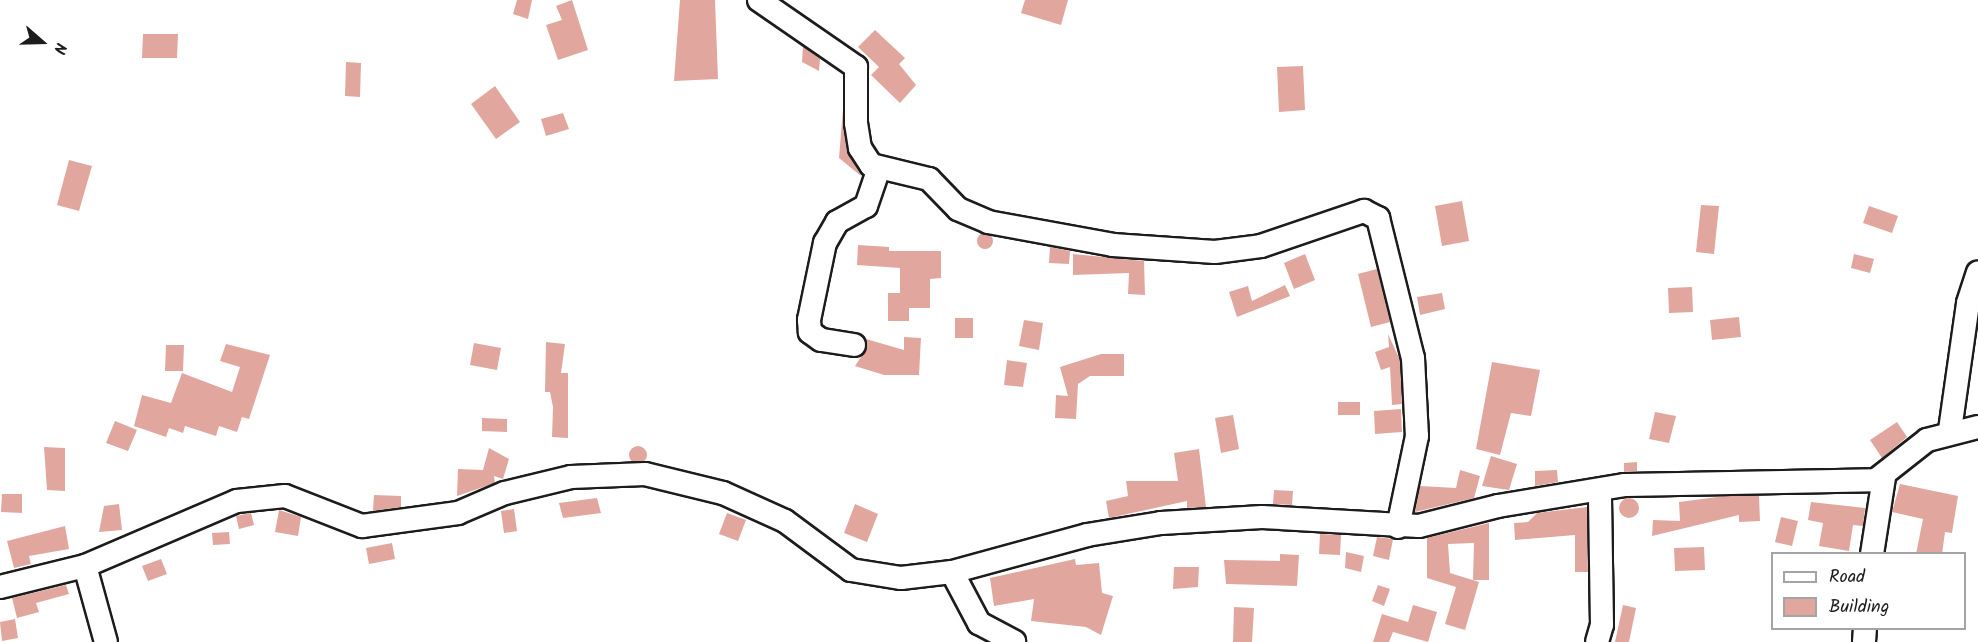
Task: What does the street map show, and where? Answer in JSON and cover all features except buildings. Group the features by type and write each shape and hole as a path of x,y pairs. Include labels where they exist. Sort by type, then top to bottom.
{"street":[{"path":"759,0 856,67 860,148 879,168 929,179 958,209 988,222 1147,248 1226,251 1261,246 1364,211 1378,218 1413,358 1417,436 1398,527"},
{"path":"854,345 821,340 810,332 809,320 825,243 837,222 866,206 879,168"},
{"path":"1950,430 1968,303 1978,273"},
{"path":"0,587 85,566 237,501 285,496 362,526 458,513 505,493 611,473 678,479 723,493 785,521 838,562 871,575 952,572 1087,535 1161,524 1262,518 1398,527 1655,483 1884,477 1927,440 1950,430 1978,427"},
{"path":"1872,552 1884,477"},
{"path":"1597,642 1602,625 1600,491"},
{"path":"85,566 106,642"},
{"path":"952,572 979,623 1014,642"}]}
